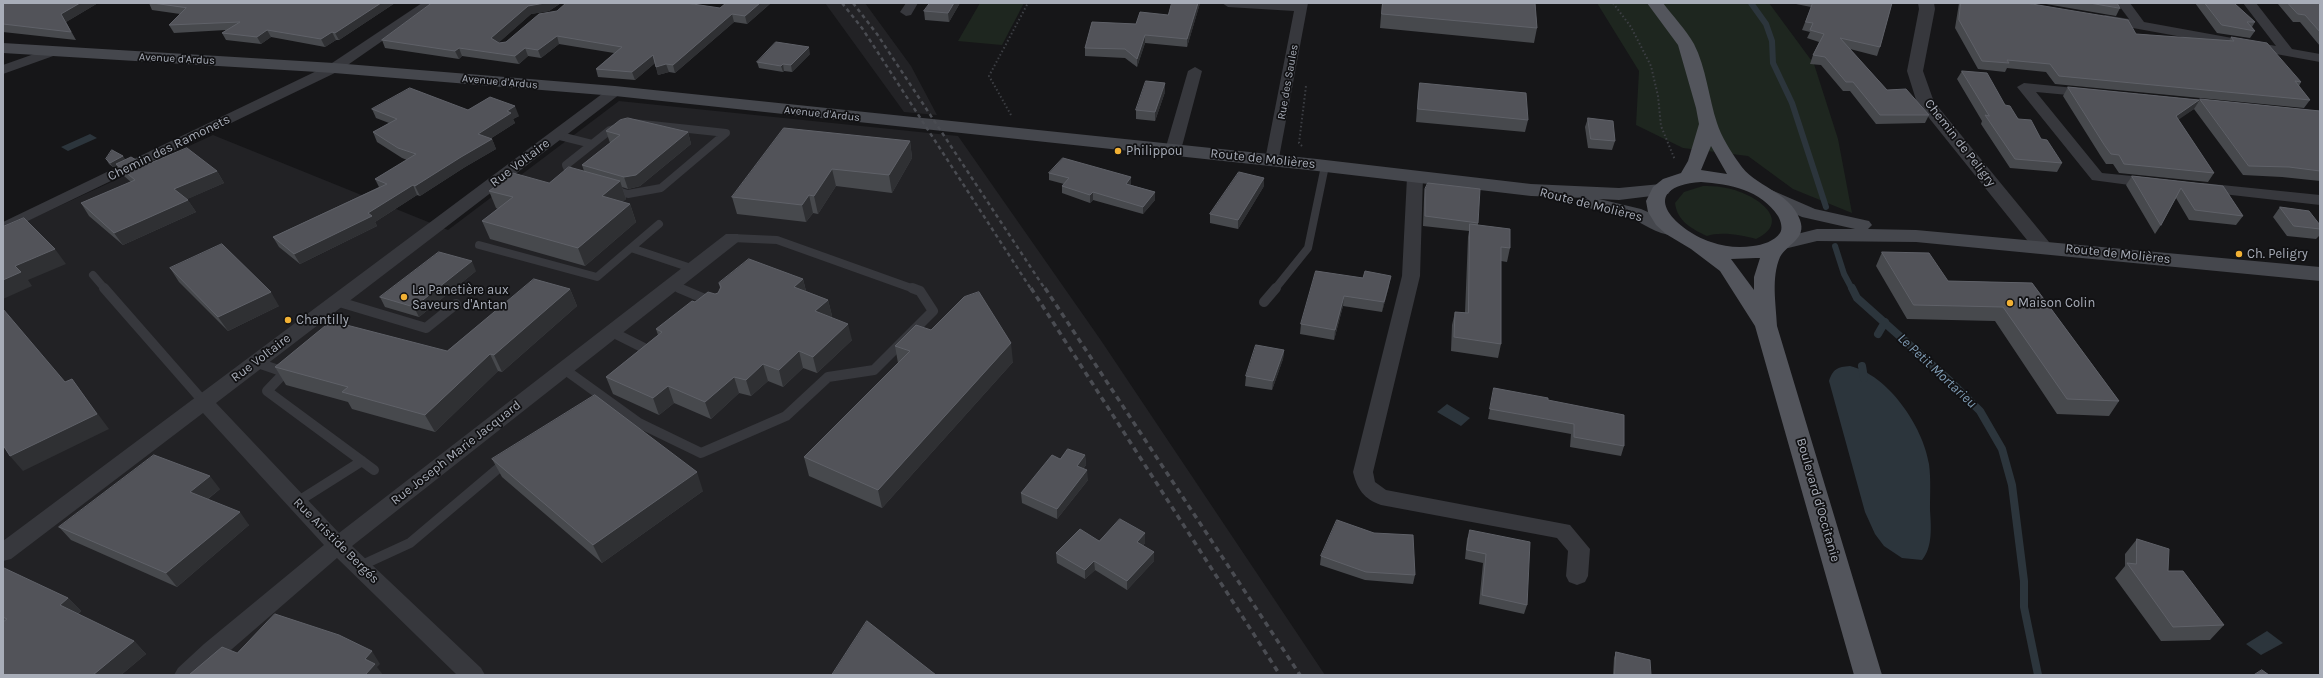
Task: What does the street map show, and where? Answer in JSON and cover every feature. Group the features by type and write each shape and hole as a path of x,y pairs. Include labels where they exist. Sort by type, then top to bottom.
{"main road":[{"path":"1655,3 1686,45 1705,108 1708,124 1732,168 1763,192"},
{"name":"Avenue d'Ardus","path":"3,48 334,68 615,91 996,131"},
{"path":"1688,177 1697,161 1708,124"},
{"name":"Route de Molières","path":"996,131 1321,165 1531,190 1619,194 1661,190"},
{"path":"1763,192 1730,179 1701,176 1688,177 1672,182 1661,190 1656,204 1658,213 1673,230 1700,245 1721,251 1748,254 1779,245"},
{"name":"Route de Molières","path":"1531,190 1634,213 1673,230"},
{"name":"Route de Molières","path":"1763,192 1809,213 1916,236"},
{"name":"Boulevard d'Occitanie","path":"1763,192 1786,211 1790,220 1791,228 1789,236 1779,245 1766,261 1764,275 1766,326 1868,675"},
{"name":"Route de Molières","path":"1779,245 1818,234 1916,236 2042,246 2320,274"},
{"name":"Boulevard d'Occitanie","path":"1700,245 1728,267 1766,326"}],"street":[{"name":"Chemin des Ramonets","path":"3,228 334,68 431,3"},
{"path":"1228,3 1302,5"},
{"name":"Chemin de Peligry","path":"1926,3 1927,9 1915,71 1926,103 2042,246"},
{"path":"2123,3 2139,24"},
{"path":"2249,3 2286,50"},
{"name":"Rue des Saules","path":"1273,160 1302,5"},
{"path":"2092,17 2286,50 2320,58"},
{"path":"3,70 51,52"},
{"path":"1173,150 1195,71"},
{"path":"2102,94 2024,87 2097,177 2166,184"},
{"name":"Rue Voltaire","path":"3,553 615,91"},
{"path":"1415,177 1411,276 1363,472 1366,486 1381,497 1563,531 1579,549 1577,576"},
{"path":"2189,186 2320,200"},
{"name":"Rue Joseph Marie Jacquard","path":"186,675 212,651 338,546 732,238"},
{"name":"Rue Aristide Bergés","path":"203,402 338,546 473,675"}],"lane":[{"path":"633,123 726,133 661,188 628,194 572,178 566,165 592,144 610,130 633,123"},
{"path":"556,136 592,144"},
{"path":"1264,302 1308,248 1321,165"},
{"path":"479,245 597,277 659,224"},
{"path":"564,370 639,423 701,453 786,416 828,377 874,370 934,311 920,291 901,284 777,240 732,238"},
{"path":"631,248 694,269"},
{"path":"93,275 203,402"},
{"path":"672,285 719,304"},
{"path":"336,301 426,328 456,304"},
{"path":"612,332 646,349"},
{"path":"255,362 284,372"},
{"path":"296,363 284,372 267,391 374,470"},
{"path":"360,566 410,543 516,452"},
{"path":"297,502 362,461"}],"path":[{"path":"1020,134 989,76 1028,3"},
{"path":"1613,3 1631,27 1651,66 1658,96 1661,126 1675,161 1688,177"},
{"path":"1307,81 1299,143 1307,151 1319,154 1321,165"}],"shaded area":[{"path":"825,3 865,3 911,66 937,115 904,112"},
{"path":"980,3 1024,3 1002,45 958,41"},
{"path":"1597,3 1769,3 1814,64 1838,139 1852,213 1793,189 1748,156 1683,148 1636,125 1639,71"},
{"path":"619,101 958,136 1100,339 1325,675 3,675 3,232 213,135 448,230"},
{"path":"90,134 97,138 68,151 61,147"},
{"path":"1703,186 1731,189 1757,200 1769,212 1772,219 1771,226 1766,233 1756,239 1745,236 1725,234 1707,236 1696,230 1682,220 1676,209 1675,203 1684,192"},
{"path":"1850,366 1864,371 1878,380 1902,404 1919,434 1925,449 1930,470 1931,529 1930,543 1926,555 1922,560 1902,558 1884,546 1875,534 1865,512 1829,381 1836,369"},
{"path":"1447,404 1470,418 1461,426 1437,412"},
{"path":"2267,631 2283,643 2261,655 2246,644"}],"building":[{"path":"3,3 80,3 61,14 71,32 3,24"},
{"path":"153,3 381,3 335,33 332,32 321,39 267,30 257,37 222,33 240,22 169,25 186,8"},
{"path":"432,3 545,3 528,6 491,38 499,43 506,42 539,14 557,11 566,3 686,3 720,8 726,3 760,3 745,16 732,14 673,65 666,64 656,67 653,55 632,72 596,69 622,47 557,36 538,50 525,48 515,56 459,48 455,51 382,40"},
{"path":"930,3 954,3 948,13 924,11"},
{"path":"1172,3 1198,3 1187,39 1145,35 1137,59 1125,49 1085,48 1092,22 1136,24 1140,12 1168,15"},
{"path":"1383,3 1535,3 1537,28 1382,14"},
{"path":"1813,3 1892,3 1880,47 1840,38 1887,90 1906,89 1929,115 1880,115 1853,82 1846,82 1825,57 1813,55 1824,34 1810,30 1813,23 1806,22"},
{"path":"1961,3 2026,3 2128,20 2136,34 2234,41 2231,37 2267,43 2301,82 2295,81 2310,100 2059,76 2050,64 2007,60 2009,63 1982,61 1959,20"},
{"path":"2090,3 2117,3 2120,8"},
{"path":"2205,3 2234,3 2255,22 2247,22 2255,31 2222,25"},
{"path":"2288,3 2320,3 2320,32 2305,15 2298,14"},
{"path":"776,42 809,47 791,65 783,64 781,66 757,62"},
{"path":"1962,71 1987,73 2005,105 2010,106 2018,119 2031,120 2041,139 2047,140 2062,163 2015,159 1985,115 1989,116"},
{"path":"1146,81 1165,83 1155,112 1136,110"},
{"path":"1420,83 1526,93 1528,120 1418,109"},
{"path":"2068,87 2199,100 2176,116 2214,173 2124,164 2119,155 2111,154 2105,146"},
{"path":"410,88 468,110 490,97 515,106 507,111 511,113 478,134 492,139 368,213 372,216 294,254 273,237 387,184 375,179 416,154 398,148 373,132 397,119 372,109"},
{"path":"2200,99 2320,111 2320,171 2289,167 2249,166"},
{"path":"628,118 688,132 636,175 624,177 582,165 620,135 606,131 620,120"},
{"path":"1588,118 1613,121 1615,141 1591,139"},
{"path":"784,128 910,141 889,175 832,169 814,196 809,195 802,205 732,197"},
{"path":"187,148 217,171 174,189 188,200 114,233 81,203 135,180 116,164 131,157 145,165"},
{"path":"112,150 123,156 110,163 106,159"},
{"path":"1063,158 1131,177 1126,184 1155,192 1143,207 1093,192 1090,195 1062,186 1069,178 1049,173"},
{"path":"569,167 620,181 602,196 630,204 578,248 482,221 513,197 489,191 513,173 549,183"},
{"path":"1239,172 1264,178 1238,220 1210,214"},
{"path":"2132,176 2223,186 2243,216 2195,210 2181,188 2161,225"},
{"path":"1428,183 1480,189 1478,223 1425,216 1425,189"},
{"path":"2280,207 2309,211 2320,225 2320,229 2294,226"},
{"path":"24,218 55,249 15,266 21,272 3,280 3,227"},
{"path":"1470,224 1510,229 1510,248 1501,247 1501,344 1454,337 1455,312 1468,313"},
{"path":"222,244 271,292 218,317 170,268"},
{"path":"439,252 472,261 414,307 380,297"},
{"path":"1882,252 1929,253 1948,281 2032,283 2119,401 2067,399 2003,307 1914,305"},
{"path":"749,259 803,279 794,287 828,300 815,311 848,324 813,357 799,351 779,370 763,364 746,380 734,377 705,402 668,386 653,398 606,377 662,332 656,329 692,301 695,302 708,292 715,294 718,293 721,287 719,283"},
{"path":"1316,271 1363,278 1365,271 1391,276 1384,302 1344,296 1335,330 1301,324"},
{"path":"534,279 570,289 494,355 490,354 425,415 342,392 348,387 275,367 331,321 447,351"},
{"path":"979,292 1011,343 878,490 804,457 910,351 895,346 916,325 931,330 964,297"},
{"path":"3,309 65,382 72,379 97,414 10,456 3,445"},
{"path":"1256,345 1284,350 1273,381 1246,376"},
{"path":"1494,388 1624,415 1624,446 1574,437 1574,424 1490,409"},
{"path":"595,395 697,472 593,545 492,459"},
{"path":"1068,449 1085,455 1077,466 1087,470 1057,509 1021,493 1052,455 1060,459"},
{"path":"154,455 210,476 190,492 240,512 166,573 59,527"},
{"path":"1120,519 1145,533 1137,542 1154,552 1127,581 1094,561 1085,570 1056,553 1080,529 1099,541"},
{"path":"1337,520 1374,533 1413,535 1415,575 1366,572 1321,556"},
{"path":"1470,530 1530,542 1527,605 1482,595 1486,554 1467,550"},
{"path":"2137,539 2169,549 2168,571 2183,571 2224,625 2173,627 2127,563 2136,564"},
{"path":"4,568 68,598 60,605 134,641 93,675 3,675 3,622 7,619 3,617"},
{"path":"275,614 339,635 372,651 365,659 375,664 365,675 189,675 222,647 237,653"},
{"path":"867,621 936,675 832,675"},
{"path":"1616,652 1650,660 1651,675 1615,675"},
{"path":"2262,670 2269,675 2254,675"}],"waterway":[{"name":"Le Petit Mortarieu","path":"1751,3 1766,24 1772,41 1773,63 1792,103 1826,207"},
{"name":"Le Petit Mortarieu","path":"1835,246 1844,274 1852,289"},
{"name":"Le Petit Mortarieu","path":"1852,288 1857,298 1885,323"},
{"path":"1878,334 1885,323"},
{"name":"Le Petit Mortarieu","path":"1885,323 1951,382 1980,411 2002,449 2012,485 2024,581 2024,607 2038,675"},
{"path":"1862,366 1864,378"}],"railway":[{"path":"842,3 862,28 1031,289"},
{"path":"853,3 877,34 1045,289"},
{"path":"1031,288 1280,675"},
{"path":"1045,288 1300,675"}],"place":[{"name":"Philippou","path":"1118,151"},
{"name":"Ch. Peligry","path":"2239,254"},
{"name":"La Panetière aux Saveurs d'Antan","path":"404,297"},
{"name":"Maison Colin","path":"2010,303"},
{"name":"Chantilly","path":"288,320"}]}
